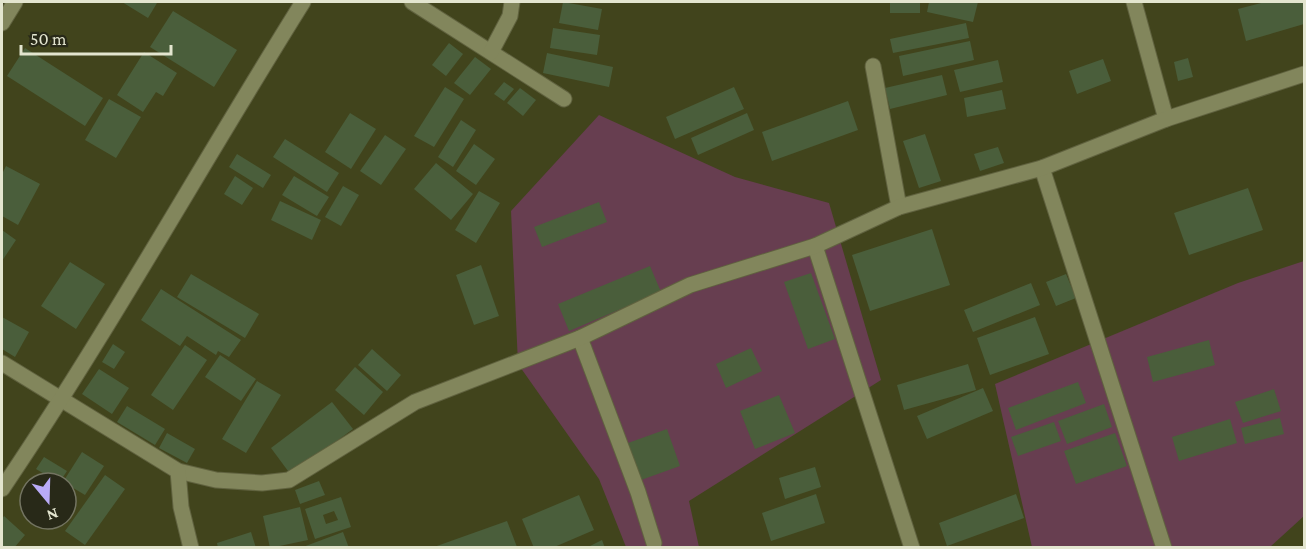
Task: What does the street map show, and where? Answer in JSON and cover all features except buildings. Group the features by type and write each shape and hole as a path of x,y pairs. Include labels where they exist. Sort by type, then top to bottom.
{"street":[{"path":"2,23 15,2"},
{"path":"2,489 63,399 225,126 303,2"},
{"path":"412,2 564,99"},
{"path":"491,52 510,16 512,2"},
{"path":"1134,2 1166,119"},
{"path":"873,66 899,207"},
{"path":"2,363 178,471 216,480 262,483 289,480 415,402 580,338 690,285 816,246 899,207 1042,168 1166,119 1305,74"},
{"path":"1042,168 1164,548"},
{"path":"816,246 912,548"},
{"path":"580,338 638,492 654,543"},
{"path":"178,471 181,507 191,548"}],"shaded area":[{"path":"599,115 735,177 829,203 881,380 689,501 699,547 626,547 599,479 518,364 511,211"},
{"path":"1304,261 1304,516 1270,547 1032,547 995,384 1238,283"}]}
